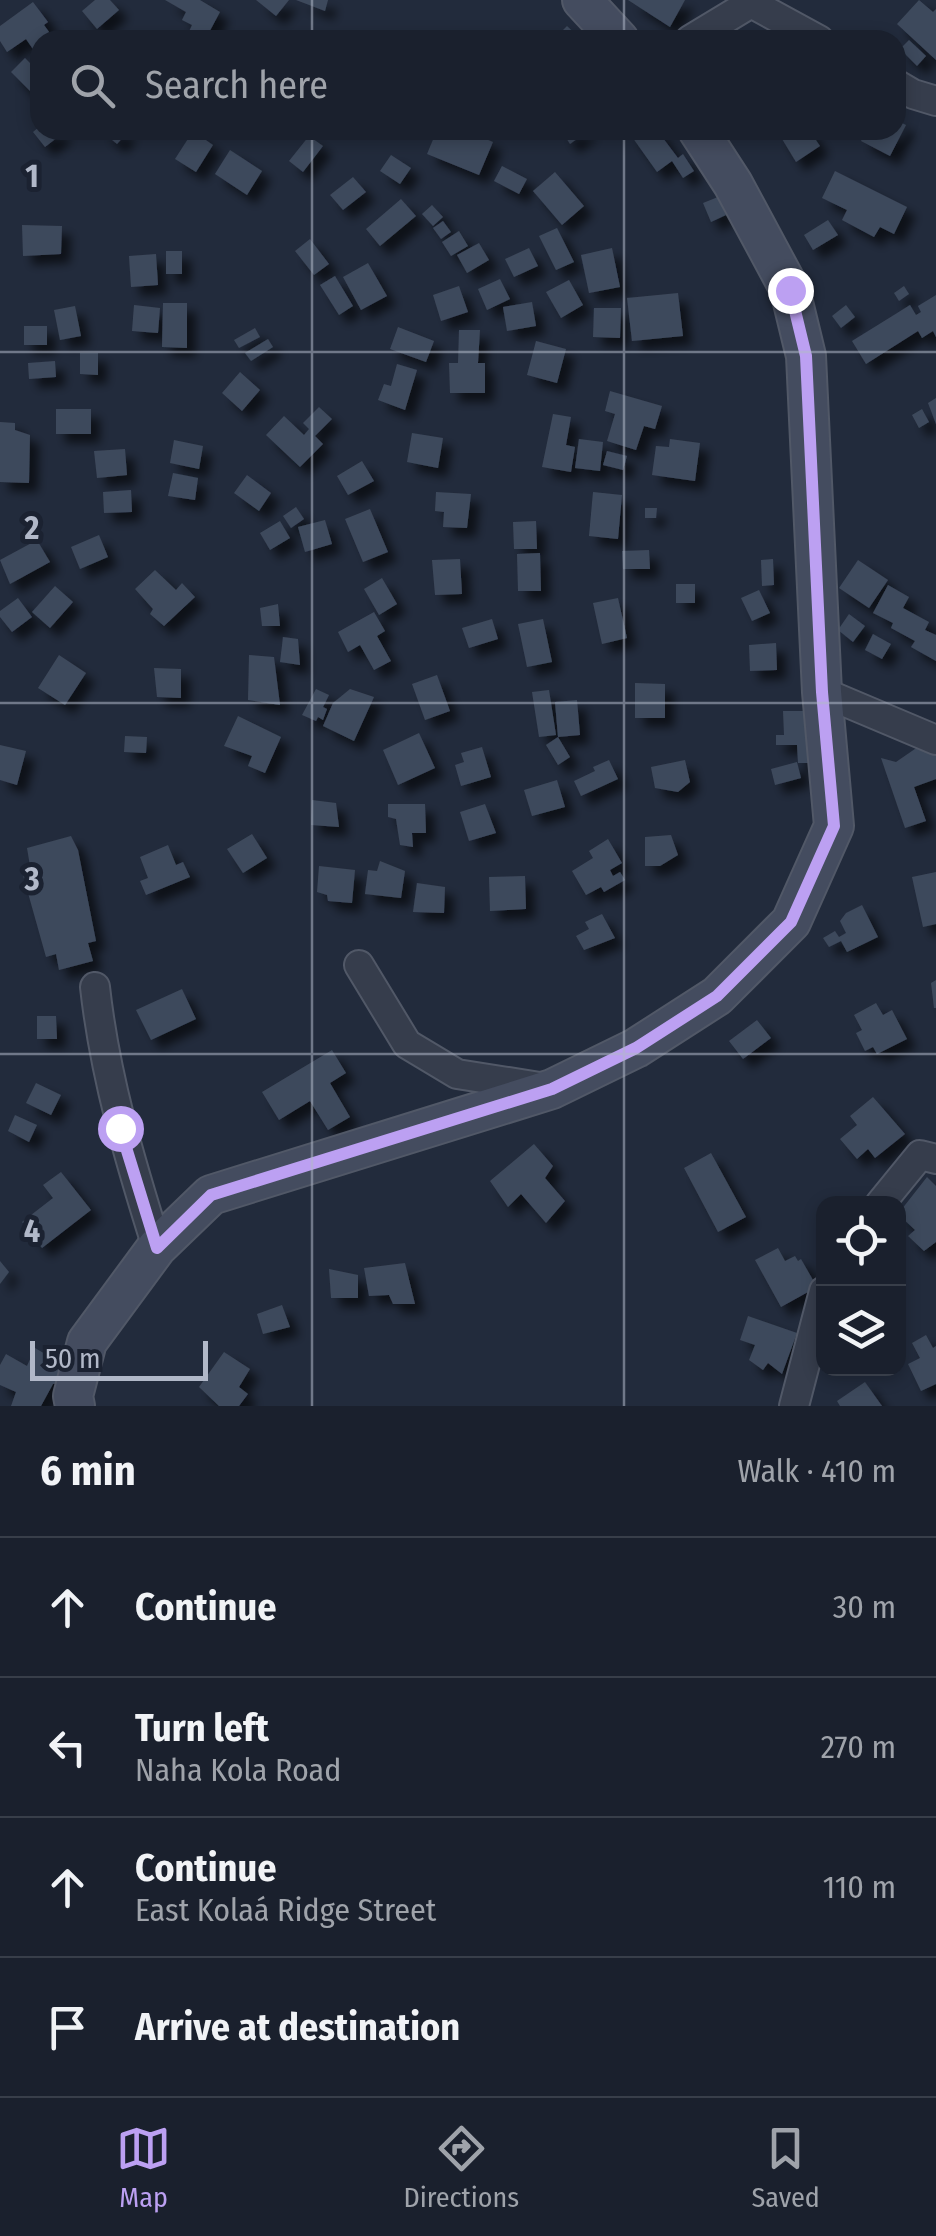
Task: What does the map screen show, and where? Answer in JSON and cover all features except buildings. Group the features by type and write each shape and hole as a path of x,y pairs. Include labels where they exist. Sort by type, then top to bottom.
{"street":[{"path":"582,0 610,30"},
{"path":"706,30 753,1 802,30"},
{"path":"906,90 936,101"},
{"path":"75,1406 73,1396 87,1342 157,1248 211,1195 552,1089 636,1048 717,996 791,922 834,826 822,692 806,356 790,290 734,184 705,140"},
{"path":"822,692 936,740"},
{"path":"359,965 407,1044 458,1074 552,1089"},
{"path":"95,987 102,1051 120,1128 157,1248"},
{"path":"887,1196 920,1156 936,1159"},
{"path":"794,1406 816,1322"}],"route":[{"path":"120,1128 157,1248 211,1195 552,1089 636,1048 717,996 791,922 834,826 822,692 806,356 790,290"}]}
